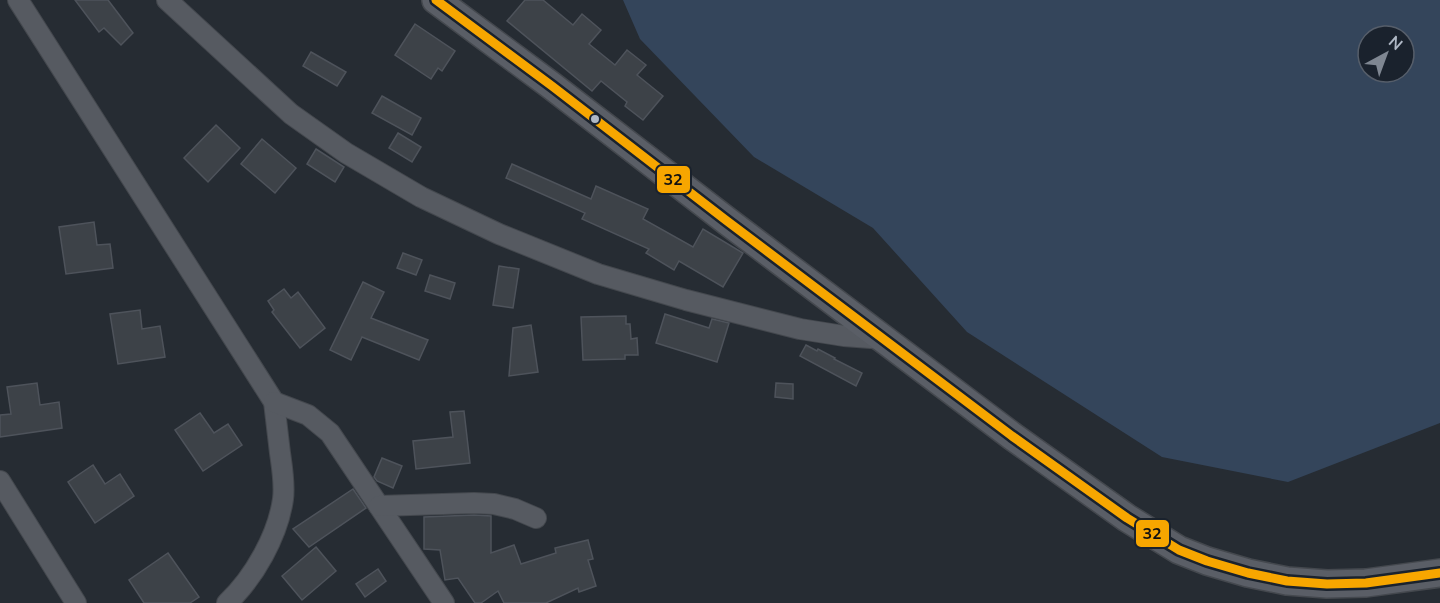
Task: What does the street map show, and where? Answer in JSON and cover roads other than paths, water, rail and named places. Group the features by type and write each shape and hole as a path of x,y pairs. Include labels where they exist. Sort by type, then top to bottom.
{"main road":[{"path":"436,0 1083,487 1179,550 1248,573 1287,581 1327,584 1366,583 1440,573"}],"street":[{"path":"18,0 274,402 283,472 281,507 276,526 260,561 236,595 227,603"},
{"path":"167,0 291,114 346,153 421,197 499,234 598,274 686,300 800,329 884,339"},
{"path":"274,402 308,415 330,433 444,603"},
{"path":"0,481 76,603"},
{"path":"379,506 494,504 515,508 536,518"}],"water":[{"path":"623,0 1440,0 1440,423 1288,482 1162,457 967,332 873,228 754,157 640,39"}]}
